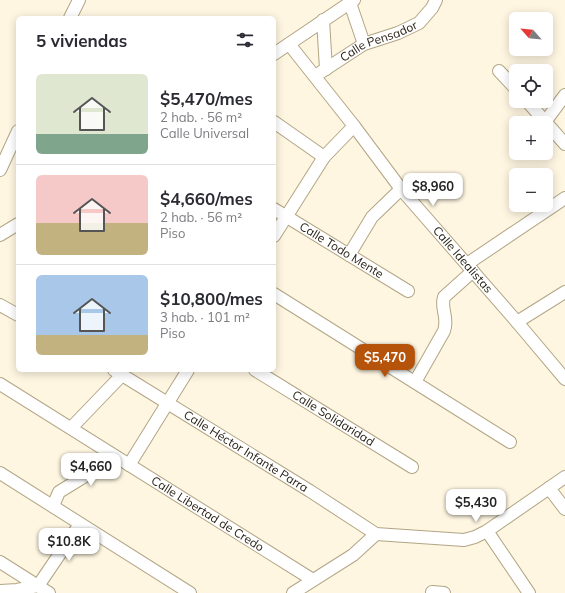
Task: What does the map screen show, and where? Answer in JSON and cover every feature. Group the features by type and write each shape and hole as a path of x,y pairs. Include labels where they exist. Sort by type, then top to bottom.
{"street":[{"path":"71,16 78,0"},
{"name":"Calle Pensador","path":"315,76 364,44 398,33 419,22 432,8 436,0"},
{"path":"276,53 352,1 364,44"},
{"path":"323,20 326,69"},
{"name":"Calle Idealistas","path":"289,44 354,126 401,189 470,267 565,379"},
{"path":"499,70 509,81"},
{"path":"549,116 565,95"},
{"path":"532,108 540,116"},
{"path":"276,123 324,157"},
{"path":"276,233 324,157 354,126"},
{"path":"553,131 565,144"},
{"path":"0,170 16,135"},
{"path":"349,255 372,217 401,189"},
{"path":"415,382 444,332 447,324 443,304 444,297 470,267 565,198"},
{"name":"Calle Todo Mente","path":"276,210 408,291"},
{"path":"0,235 16,225"},
{"path":"517,322 565,292"},
{"path":"276,295 510,442"},
{"path":"0,305 16,314"},
{"path":"129,465 187,372"},
{"name":"Calle Solidaridad","path":"258,372 412,467"},
{"path":"71,428 118,373"},
{"name":"Calle Héctor Infante Parra","path":"118,373 310,490 376,534"},
{"name":"Calle Libertad de Credo","path":"0,384 313,580"},
{"path":"53,506 59,492 116,457"},
{"path":"0,473 190,593"},
{"path":"293,593 353,555 376,534 464,540 475,538 565,477"},
{"path":"549,488 565,509"},
{"path":"0,591 17,590 38,586 80,524"},
{"path":"487,531 529,593"},
{"path":"0,562 49,593"},
{"path":"432,592 444,593"}]}
